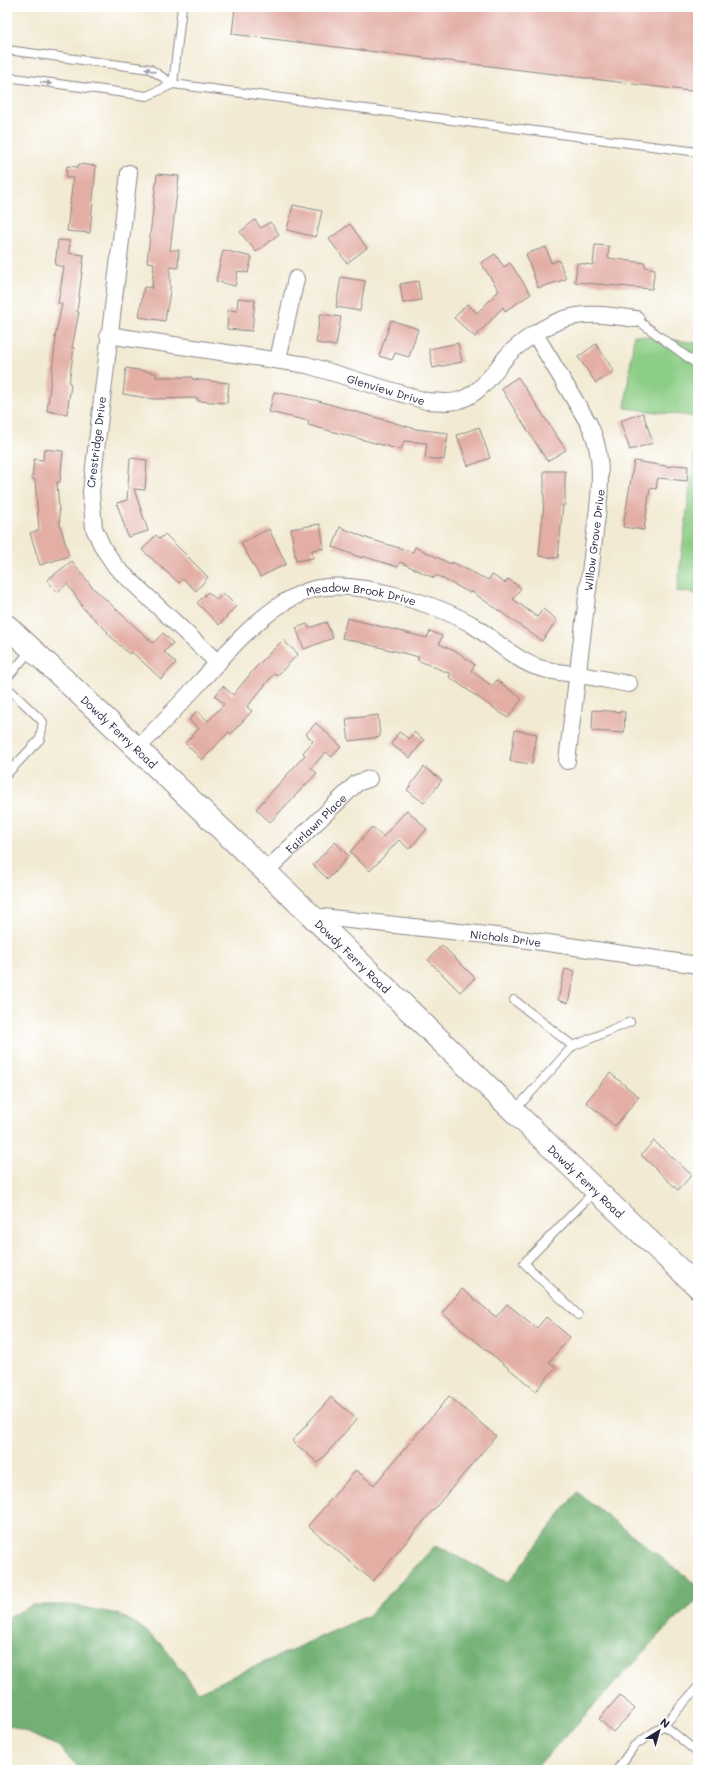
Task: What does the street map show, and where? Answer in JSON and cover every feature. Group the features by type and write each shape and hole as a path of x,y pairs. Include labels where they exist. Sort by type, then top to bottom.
{"street":[{"name":"Crestridge Drive","path":"129,173 90,492 94,528 103,548 116,567 218,662"},
{"path":"278,359 296,279"},
{"name":"Glenview Drive","path":"108,335 278,359 307,365 426,400 459,401 473,394 484,385 509,355 535,334 565,319 582,315 604,315 636,319"},
{"name":"Willow Grove Drive","path":"535,334 594,433 600,458 599,499 579,675 566,761"},
{"name":"Meadow Brook Drive","path":"138,748 168,718 245,634 283,603 299,594 315,589 333,587 360,589 394,595 450,614 471,625 533,666 629,684"},
{"name":"Dowdy Ferry Road","path":"7,626 138,748 313,916 513,1112 698,1287"},
{"name":"Fairlawn Place","path":"266,871 357,783 369,779"},
{"name":"Nichols Drive","path":"313,916 514,938 698,965"}],"lane":[{"path":"173,84 182,7"},
{"path":"7,50 150,69 173,84 698,152"},
{"path":"7,77 147,96 173,84"},
{"path":"636,319 698,365"},
{"path":"7,678 32,649"},
{"path":"7,686 43,722 40,739 7,774"},
{"path":"514,1000 573,1046"},
{"path":"513,1112 573,1046 630,1022"},
{"path":"578,1314 524,1263 596,1191"},
{"path":"618,1770 634,1746 664,1725 698,1687"},
{"path":"664,1725 698,1753"}],"green space":[{"path":"634,335 698,343 698,417 625,408"},
{"path":"698,424 698,594 677,591"},
{"path":"577,1492 698,1586 698,1600 671,1623 534,1770 81,1770 58,1746 7,1724 7,1618 33,1605 71,1605 118,1614 137,1624 163,1646 198,1692 369,1615 436,1545 508,1583"}],"building":[{"path":"235,7 698,7 698,92 232,34"},
{"path":"79,164 96,166 90,233 67,231 73,178 66,178 67,166 78,167"},
{"path":"157,174 179,176 170,250 179,250 178,268 170,267 170,291 165,321 139,317 144,287 152,288 154,263 147,262"},
{"path":"293,205 322,211 316,237 287,230"},
{"path":"255,220 261,228 270,222 279,234 256,252 240,232"},
{"path":"350,224 367,248 347,263 329,239"},
{"path":"58,240 70,241 69,253 84,255 77,312 79,312 72,348 74,348 69,383 71,384 67,414 47,411 55,338 62,304 58,303 64,267 55,265"},
{"path":"595,245 609,246 608,258 645,263 645,267 655,269 652,289 575,282 577,263 593,265"},
{"path":"546,247 551,263 559,260 566,279 538,288 526,254"},
{"path":"223,250 252,257 248,273 238,271 235,286 216,281"},
{"path":"495,254 504,267 510,263 531,294 505,311 503,307 475,337 454,318 467,304 477,313 499,291 481,263"},
{"path":"341,277 365,281 360,311 336,307"},
{"path":"418,281 421,300 403,303 400,284"},
{"path":"238,298 255,300 252,331 227,329 228,310 237,311"},
{"path":"320,314 341,317 336,346 316,343"},
{"path":"391,320 418,329 409,357 395,353 392,360 379,356"},
{"path":"458,343 462,362 433,368 429,349"},
{"path":"596,344 614,371 596,383 578,357"},
{"path":"126,368 156,373 156,377 192,377 192,379 229,383 227,403 198,401 198,398 153,399 123,394"},
{"path":"518,377 566,450 547,461 501,388"},
{"path":"274,392 315,400 416,429 448,433 444,460 425,458 427,443 404,441 401,450 308,425 309,421 269,412"},
{"path":"643,413 653,443 630,450 620,421"},
{"path":"479,427 490,458 468,466 457,435"},
{"path":"44,449 63,451 60,482 57,482 60,525 69,556 40,565 30,533 39,530 35,480 32,479 34,459 43,460"},
{"path":"130,458 147,460 145,490 134,489 148,531 128,537 117,503 127,500"},
{"path":"634,461 672,467 672,465 688,466 687,481 658,478 656,489 650,488 644,530 623,527"},
{"path":"544,471 565,471 565,505 563,505 558,558 539,556 544,502"},
{"path":"320,524 324,548 312,550 313,558 296,561 291,529"},
{"path":"340,527 369,539 413,552 415,547 451,564 452,562 488,580 492,575 505,583 508,579 521,588 513,599 537,617 543,609 557,620 542,641 471,591 470,593 436,575 434,578 400,562 398,567 362,556 362,558 333,547"},
{"path":"269,529 286,564 260,577 241,543"},
{"path":"165,534 208,577 196,591 183,579 179,583 142,550 156,535 160,539"},
{"path":"72,561 92,587 153,643 163,633 173,643 164,652 176,663 161,679 132,652 129,654 107,633 108,632 81,606 82,605 67,584 57,592 47,580"},
{"path":"208,592 217,600 223,593 236,606 219,625 197,603"},
{"path":"347,618 427,638 430,631 442,636 439,644 459,653 475,665 471,671 492,686 497,680 522,699 508,718 449,677 451,674 417,660 419,657 342,638"},
{"path":"326,622 333,638 304,649 296,628 307,624 309,628"},
{"path":"283,640 298,654 277,676 274,674 247,707 252,711 231,734 229,732 202,760 185,743 199,729 189,720 197,711 208,721 224,704 215,696 223,686 233,695 256,667"},
{"path":"593,710 625,712 624,733 592,731"},
{"path":"378,715 380,737 349,741 346,719"},
{"path":"316,723 341,746 332,757 326,752 311,768 317,773 270,822 256,809 305,755 303,753 313,741 306,734"},
{"path":"515,730 537,734 532,764 510,761"},
{"path":"399,732 409,739 414,732 424,740 410,758 391,744"},
{"path":"424,767 442,780 424,803 407,790"},
{"path":"407,810 427,829 409,849 399,840 370,871 350,852 372,827 383,837"},
{"path":"335,842 349,856 328,879 313,865"},
{"path":"442,945 475,978 460,992 428,960"},
{"path":"565,969 575,971 568,1003 558,1000"},
{"path":"610,1073 639,1097 615,1126 586,1102"},
{"path":"654,1141 692,1175 678,1190 641,1155"},
{"path":"462,1289 496,1317 507,1304 537,1328 546,1317 570,1337 549,1362 556,1367 536,1391 442,1313"},
{"path":"449,1396 496,1436 373,1581 308,1526 356,1470 374,1485"},
{"path":"331,1397 357,1419 318,1463 292,1441"},
{"path":"620,1695 635,1709 613,1732 599,1719"}]}
